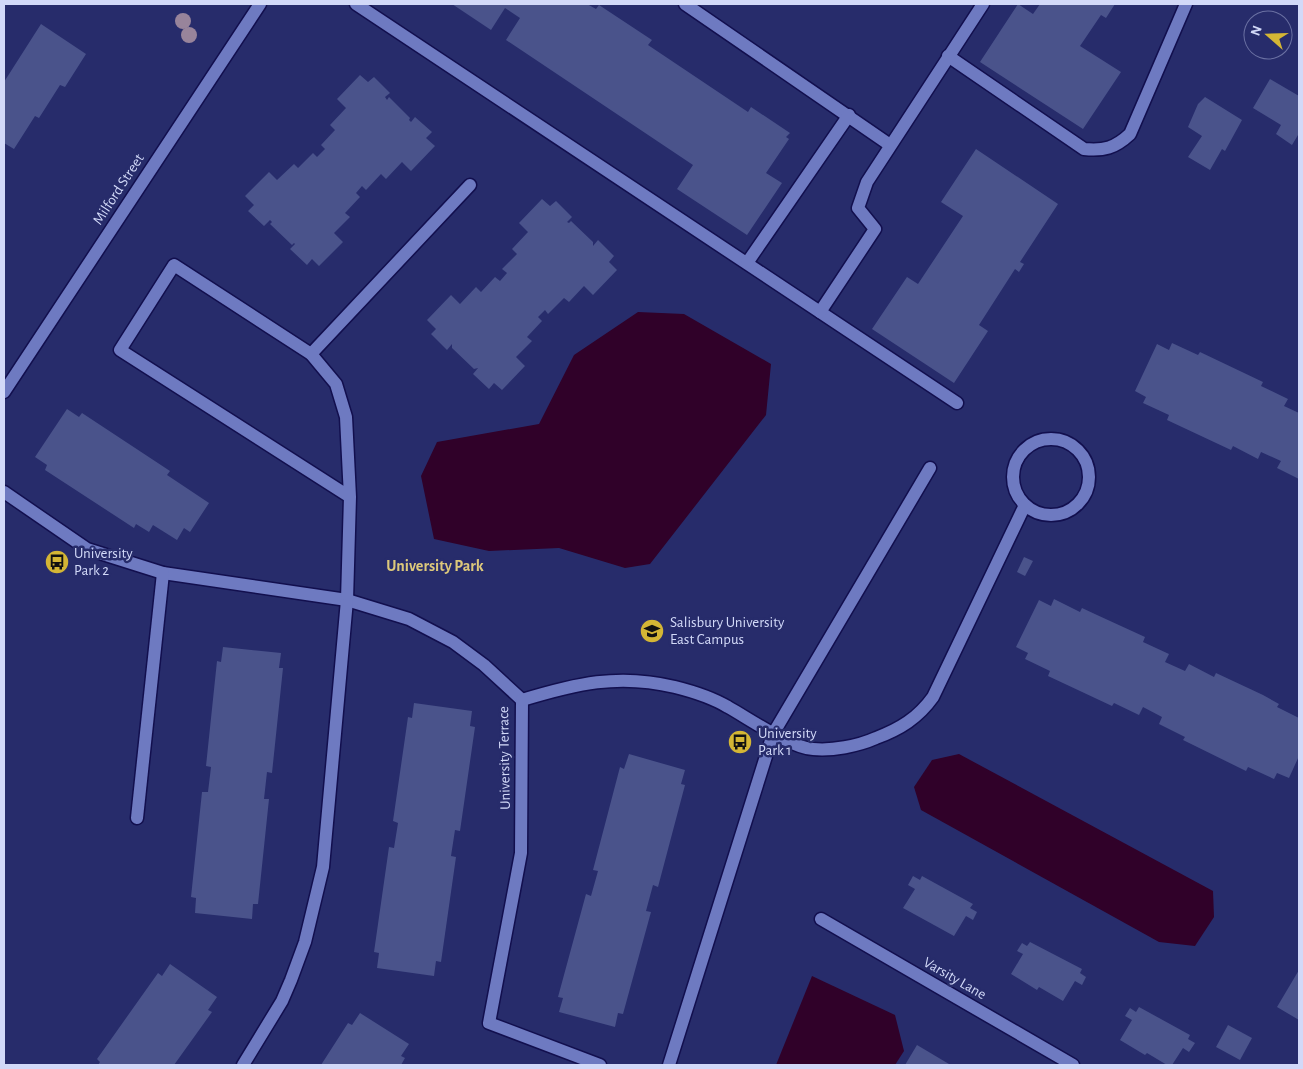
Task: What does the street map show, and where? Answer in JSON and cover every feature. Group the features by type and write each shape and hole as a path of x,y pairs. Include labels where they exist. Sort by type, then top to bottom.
{"street":[{"name":"Milford Street","path":"4,392 260,4"},
{"path":"356,4 957,403"},
{"path":"685,4 890,145"},
{"path":"820,312 875,229 858,208 867,182 983,4"},
{"path":"948,56 1084,149 1101,151 1117,146 1130,134 1186,4"},
{"path":"747,263 849,115"},
{"path":"311,354 470,185"},
{"path":"243,1065 282,1002 306,942 323,867 347,600 350,497 346,417 336,384 311,354 174,265 120,350 350,497"},
{"path":"1046,440 1058,440 1069,444 1082,457 1088,473 1084,496 1076,505 1056,515 1044,515 1025,506 1013,484 1013,472 1017,460 1024,450 1034,443 1046,440"},
{"path":"669,1065 773,734 930,468"},
{"name":"University Terrace","path":"4,492 87,549 163,573 347,600 410,619 453,642 484,665 522,700 521,853 489,1023 600,1065"},
{"path":"522,700 579,684 633,680 675,687 726,705 773,734 812,749 862,744 897,730 920,714 933,697 1025,506"},
{"path":"137,818 163,573"},
{"name":"Varsity Lane","path":"821,919 1074,1065"}],"shaded area":[{"path":"638,312 684,314 771,364 766,415 650,564 625,568 559,548 489,551 434,539 421,476 437,442 539,424 574,355"},
{"path":"959,754 1213,891 1214,917 1195,946 1159,942 921,810 914,787 932,760"},
{"path":"812,976 895,1015 904,1051 895,1065 776,1065"}],"building":[{"path":"452,4 587,4 596,9 599,5 652,40 648,45 748,112 751,107 790,133 786,137 789,139 766,173 782,183 747,235 677,189 693,165 506,40 520,18 505,8 491,30"},
{"path":"1018,4 1033,14 1040,4 1115,4 1106,18 1101,15 1080,46 1121,72 1083,129 980,62"},
{"path":"41,24 86,54 65,87 60,85 39,118 35,116 14,149 4,143 4,82"},
{"path":"360,75 368,82 374,77 390,93 385,97 387,100 389,97 410,118 411,122 415,117 432,132 426,138 435,146 411,171 402,162 386,179 381,174 366,190 362,186 356,193 360,197 345,213 350,217 334,233 343,242 319,266 312,259 307,265 290,249 295,244 292,245 270,224 272,222 270,220 264,226 248,211 254,205 245,196 269,172 277,180 294,164 298,168 313,153 317,157 325,149 321,145 335,130 330,125 346,108 337,99"},
{"path":"1270,79 1299,96 1299,136 1292,145 1276,134 1281,125 1253,108"},
{"path":"1205,97 1242,120 1225,151 1222,149 1210,170 1188,157 1202,136 1188,127 1198,104"},
{"path":"976,149 1058,204 1020,262 1024,264 1019,272 1015,269 979,325 988,331 954,383 872,329 907,277 918,284 963,216 941,202"},
{"path":"542,199 550,206 556,201 572,217 567,222 571,221 593,242 593,246 598,240 614,256 609,262 617,270 593,295 584,286 569,302 564,298 548,314 545,310 538,317 542,321 527,337 532,341 516,357 525,366 502,390 494,383 489,389 473,374 478,368 474,369 452,348 452,344 447,350 431,334 436,329 427,320 451,295 460,304 476,287 481,292 495,277 500,281 507,273 502,269 517,254 512,249 528,232 519,223"},
{"path":"1172,343 1198,355 1200,352 1263,382 1261,386 1288,399 1284,406 1299,413 1299,479 1277,468 1281,461 1261,452 1258,459 1233,446 1231,450 1167,420 1169,415 1143,403 1146,397 1135,391 1157,344 1169,350"},
{"path":"67,409 79,417 82,413 170,471 167,475 209,503 190,532 184,528 177,540 153,525 149,532 136,524 134,528 45,470 47,465 35,457"},
{"path":"1024,557 1033,561 1025,576 1017,572"},
{"path":"1054,599 1080,612 1082,608 1145,637 1143,642 1169,654 1165,662 1185,671 1189,664 1214,677 1216,673 1263,695 1279,704 1277,707 1299,718 1299,756 1289,778 1277,773 1274,779 1248,767 1246,771 1183,740 1185,737 1159,724 1162,717 1143,707 1139,715 1114,703 1112,706 1048,676 1050,671 1025,659 1028,653 1016,647 1039,600 1051,606"},
{"path":"223,647 281,653 279,668 283,668 272,773 267,772 264,799 269,799 258,904 253,904 252,919 195,913 196,898 191,897 202,792 208,792 211,767 206,766 217,661 221,662"},
{"path":"414,703 472,711 470,726 475,727 460,831 455,830 451,856 456,857 441,962 436,961 434,976 377,968 379,953 374,952 389,847 394,848 398,823 393,821 408,717 412,718"},
{"path":"629,754 685,770 681,784 685,785 658,887 653,885 646,911 651,912 623,1014 618,1013 615,1027 559,1012 563,998 558,997 586,894 591,896 598,871 593,870 620,767 624,769"},
{"path":"913,876 920,880 922,876 973,904 970,908 977,912 973,920 966,916 954,936 903,908 915,889 908,885"},
{"path":"1030,942 1082,969 1080,973 1086,977 1082,985 1075,981 1063,1001 1039,987 1037,990 1011,974 1023,954 1017,951 1022,943 1027,946"},
{"path":"170,964 217,997 208,1010 212,1012 174,1065 98,1065 100,1062 97,1059 158,973 162,976"},
{"path":"1299,970 1299,1020 1277,1007"},
{"path":"1139,1007 1190,1035 1188,1039 1195,1043 1189,1052 1183,1048 1172,1065 1167,1065 1147,1053 1145,1055 1120,1040 1132,1020 1125,1016 1130,1008 1136,1012"},
{"path":"360,1013 409,1044 401,1056 405,1058 401,1065 321,1065 348,1023 352,1025"},
{"path":"1228,1025 1252,1038 1240,1060 1216,1047"},
{"path":"917,1045 949,1064 905,1065"}],"place":[{"name":"University Park 2","path":"57,562"},
{"name":"Salisbury University East Campus","path":"652,631"},
{"name":"University Park 1","path":"740,742"}],"district":[{"name":"University Park","path":"435,565"}]}
